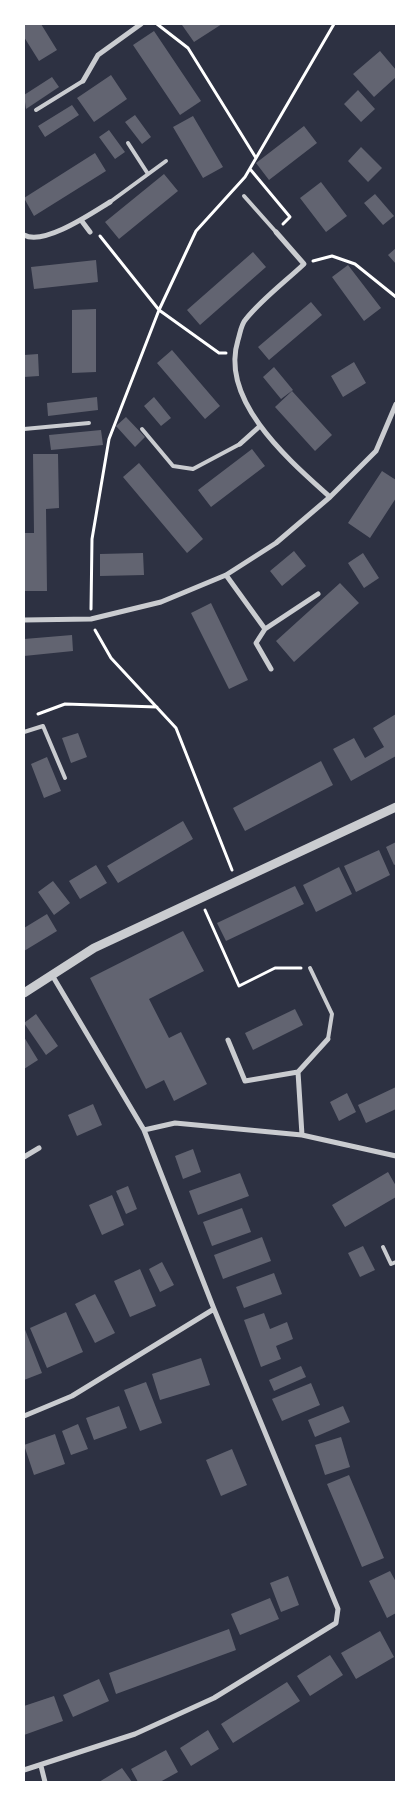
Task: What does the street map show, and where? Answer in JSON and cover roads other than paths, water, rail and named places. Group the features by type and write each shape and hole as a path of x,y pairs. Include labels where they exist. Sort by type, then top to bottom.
{"street":[{"path":"83,81 98,55 141,24"},
{"path":"24,235 28,237 49,234 81,220 110,202"},
{"path":"81,220 90,232"},
{"path":"276,232 304,264 244,320 234,353 237,385 260,426 290,461 330,497"},
{"path":"24,620 91,619 161,602 226,575 276,543 330,497 376,451 396,404"},
{"path":"240,444 260,426"},
{"path":"226,575 264,629"},
{"path":"271,669 256,643 264,629 318,594"},
{"path":"24,993 94,948 396,807"},
{"path":"24,1770 135,1734 214,1698 336,1623 338,1609 214,1309 144,1130 52,975"},
{"path":"228,1040 244,1081 298,1072 328,1038"},
{"path":"298,1072 302,1135"},
{"path":"144,1130 175,1123 302,1135 396,1156"},
{"path":"24,1157 39,1148"},
{"path":"24,1416 72,1396 214,1309"},
{"path":"41,1766 45,1782"}],"lane":[{"path":"36,110 83,81"},
{"path":"128,143 148,174"},
{"path":"110,202 166,161"},
{"path":"244,196 276,232"},
{"path":"24,429 90,423"},
{"path":"142,429 173,466 193,469 240,444"},
{"path":"24,732 43,726 65,778"},
{"path":"310,968 332,1014 328,1038"},
{"path":"383,1247 391,1264 396,1262"}]}
